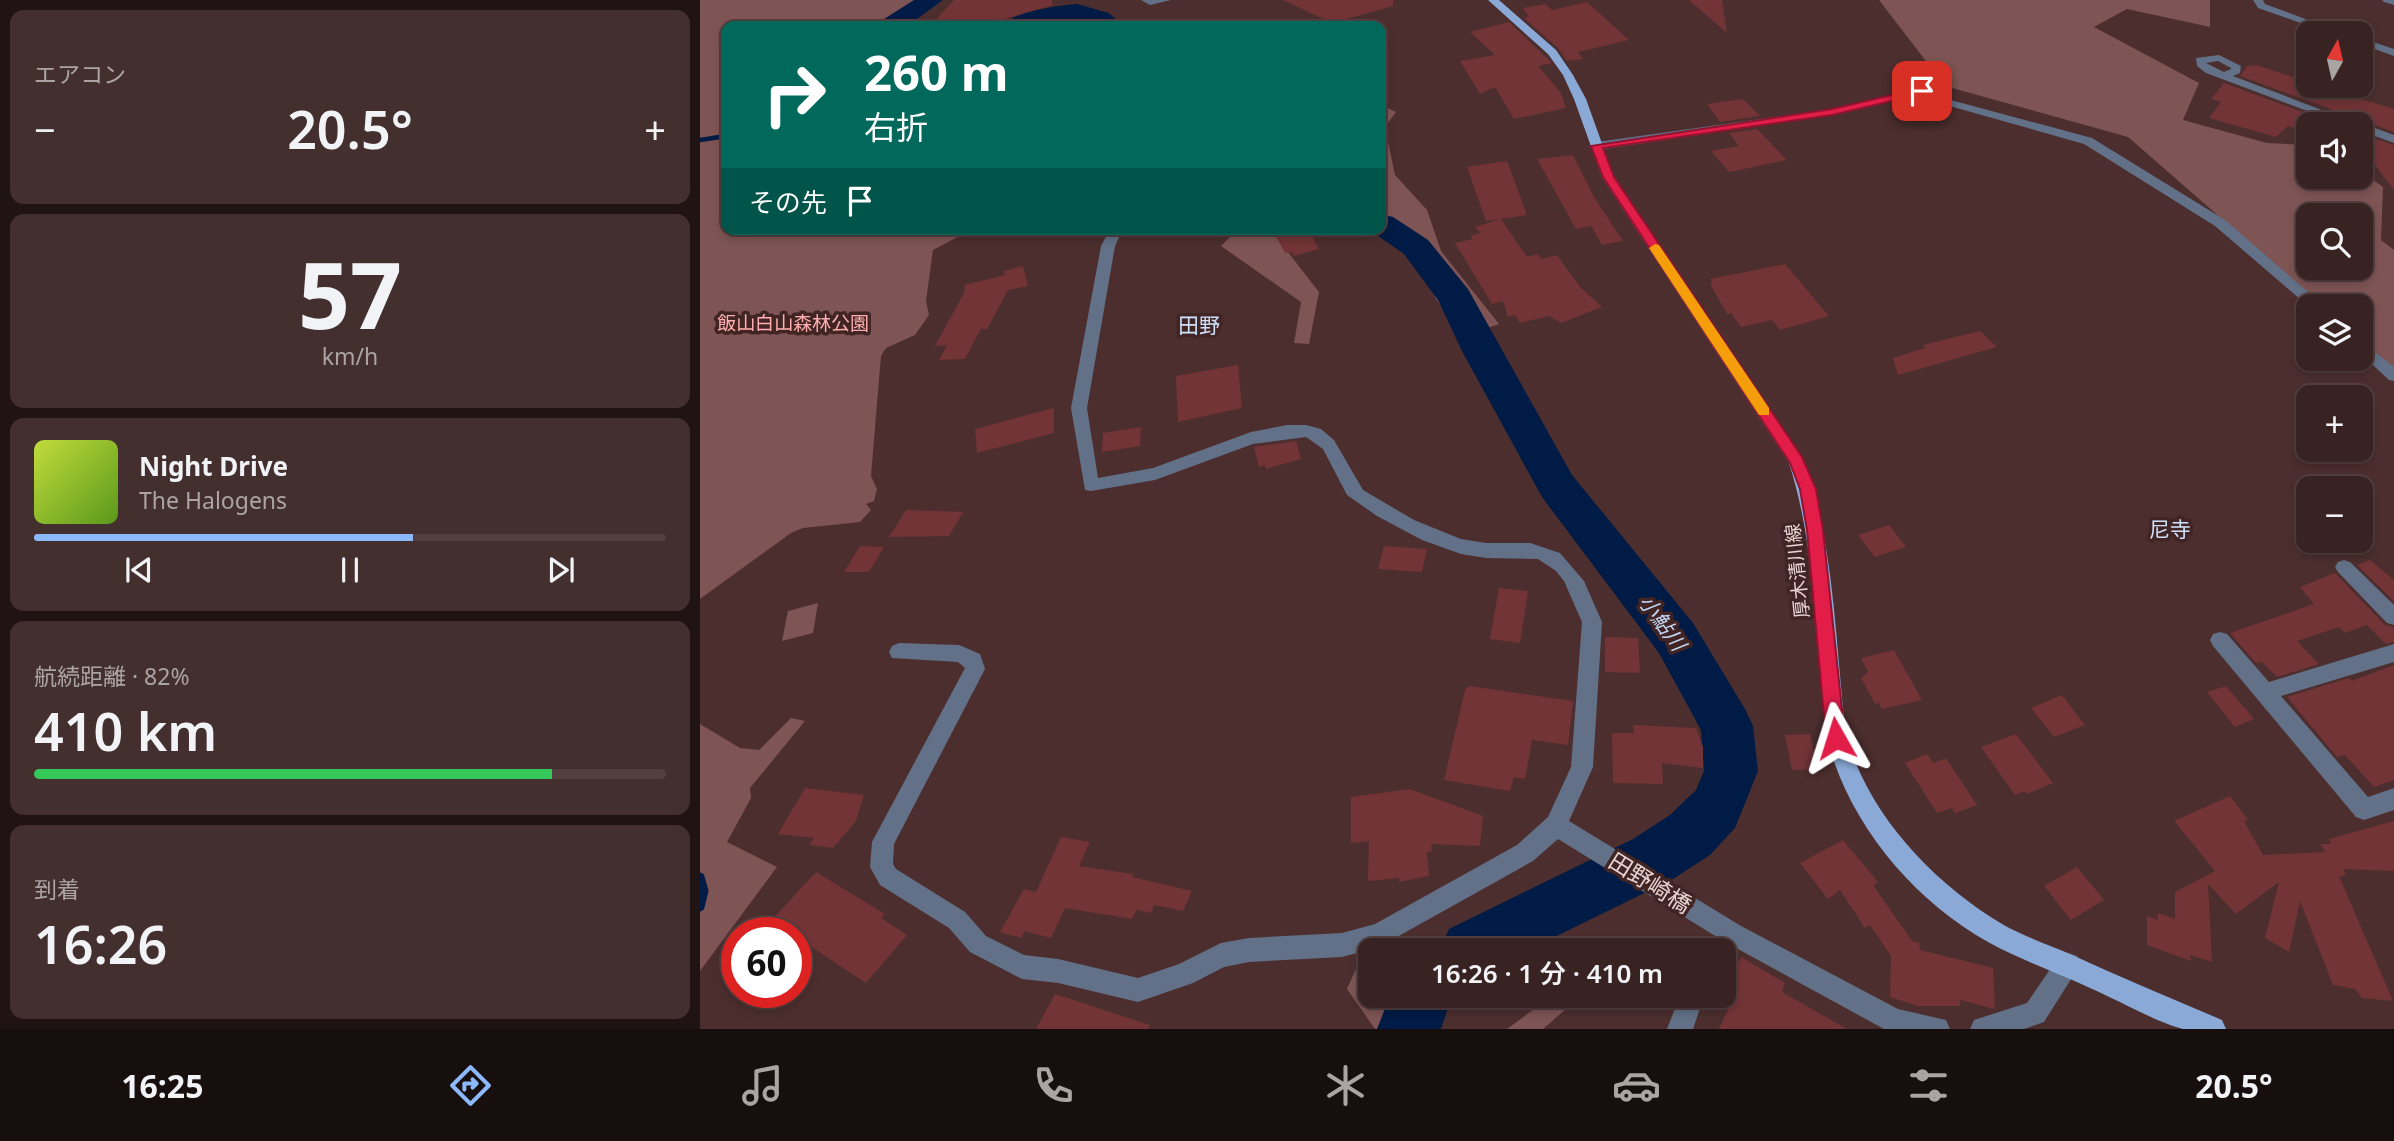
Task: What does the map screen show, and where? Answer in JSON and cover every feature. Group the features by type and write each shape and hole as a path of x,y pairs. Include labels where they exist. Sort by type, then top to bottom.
{"main road":[{"name":"厚木清川線","path":"1493,0 1552,52 1580,99 1608,177 1797,461 1808,489 1815,530 1836,738 1857,794 1889,844 1932,884 1990,930 2213,1029"}],"street":[{"path":"1146,0 1166,0"},
{"path":"2258,0 2261,6 2304,21"},
{"path":"2387,0 2394,2"},
{"path":"2373,45 2394,53"},
{"path":"2224,76 2277,103 2309,112"},
{"path":"1597,146 1832,112 1922,91 1943,101 2088,141 2220,223 2304,294"},
{"path":"2373,130 2392,135"},
{"path":"899,652 960,654 973,660 975,669 883,842 881,867 888,877 957,920 978,944 1022,967 1058,971 1138,990 1184,974 1221,955 1249,950 1342,945 1379,935 1525,853 1556,825 1582,767 1592,622 1572,576 1554,559 1533,550 1475,550 1457,546 1388,514 1351,489 1329,444 1311,432 1283,430 1239,442 1138,479 1091,485 1079,408 1108,246 1114,235"},
{"path":"2373,356 2394,376"},
{"path":"2344,567 2394,617"},
{"path":"2220,640 2364,809 2394,799"},
{"path":"2266,692 2394,653"},
{"name":"田野崎橋","path":"1556,825 1726,938"},
{"name":"田野崎橋","path":"1736,943 1895,1021 1937,1029"},
{"path":"1983,1029 2035,1013 2068,965"},
{"path":"1680,1029 1688,1008"}],"green space":[{"name":"飯山白山森林公園","path":"700,0 918,0 905,8 893,21 721,21 721,235 962,235 933,250 926,301 929,315 915,335 886,348 881,356 871,476 877,489 874,501 866,504 871,510 860,522 803,528 791,533 700,599"},
{"path":"1879,0 2210,0 2210,27 2127,9 2094,27 2199,83 2183,120 2267,143 2296,144 2296,189 2373,189 2373,180 2383,187 2381,240 2394,250 2394,368 2373,350 2373,294 2308,294 2128,137 1945,86"},
{"path":"1386,107 1396,112 1386,126"},
{"path":"1386,132 1395,175 1427,210 1441,251 1499,324 1462,337 1435,297 1439,278 1386,230"},
{"path":"1232,235 1275,235 1319,292 1309,344 1294,343 1301,302 1221,246"},
{"path":"818,603 813,633 782,641 788,611"},
{"path":"791,718 805,721 750,788 751,798 727,842 777,867 740,917 721,917 721,943 700,971 700,724 740,748 759,750"},
{"path":"1358,969 1358,1005 1347,989"},
{"path":"1360,1008 1402,1008 1401,1029 1375,1029"},
{"path":"1536,1008 1567,1008 1543,1029 1507,1029"}],"building":[{"path":"954,0 1052,0 1053,5 997,21 935,21"},
{"path":"1283,0 1393,0 1393,6 1339,21 1328,21"},
{"path":"1689,0 1722,0 1727,33"},
{"path":"1587,2 1629,40 1578,52 1583,59 1567,61 1558,48 1524,18 1529,17 1523,8 1545,4 1552,10"},
{"path":"1509,22 1552,63 1538,66 1561,93 1566,108 1514,119 1495,87 1480,94 1460,61 1495,55 1470,32"},
{"path":"2256,65 2296,78 2296,96 2240,76 2247,66"},
{"path":"2224,83 2303,112 2296,112 2296,129 2288,126 2276,137 2209,118 2221,102 2211,99"},
{"path":"2300,98 2359,98 2394,109 2394,132 2373,124 2373,112 2339,112"},
{"path":"1743,99 1760,116 1720,122 1707,104"},
{"path":"1757,129 1787,160 1729,172 1711,151 1739,146 1729,133"},
{"path":"2373,138 2394,145 2394,190 2373,162"},
{"path":"1573,155 1594,197 1623,241 1602,245 1591,226 1576,229 1537,159"},
{"path":"1507,161 1527,215 1501,219 1527,257 1538,254 1541,259 1557,255 1580,287 1602,307 1561,323 1549,316 1520,323 1515,315 1508,317 1503,301 1492,304 1455,243 1473,239 1470,236 1480,233 1475,227 1500,219 1486,221 1467,167"},
{"path":"1311,235 1319,249 1294,256 1292,252 1285,253 1276,236"},
{"path":"1785,264 1829,316 1780,330 1772,320 1741,327 1731,313 1727,314 1710,284 1713,283 1710,279"},
{"path":"1023,266 1028,286 1008,290 987,329 981,329 965,359 939,360 947,345 935,346 965,291 964,285 1005,275 1004,271"},
{"path":"1980,331 1997,347 1898,375 1893,358 1925,348 1923,345"},
{"path":"1238,365 1242,408 1178,422 1176,376"},
{"path":"1054,408 1054,433 977,453 975,429"},
{"path":"1141,427 1140,446 1102,452 1103,433"},
{"path":"1296,441 1301,459 1266,469 1265,465 1259,467 1254,447"},
{"path":"906,510 963,512 949,536 889,537"},
{"path":"1889,525 1906,547 1875,557 1858,535"},
{"path":"860,546 884,547 869,572 844,572"},
{"path":"1384,546 1427,549 1422,572 1378,569"},
{"path":"2370,560 2394,580 2394,601 2357,565"},
{"path":"2335,573 2385,625 2394,627 2394,642 2386,644 2367,625 2345,633 2339,627 2297,641 2319,664 2277,677 2262,662 2256,663 2230,633 2314,604 2300,587"},
{"path":"1499,588 1528,591 1520,643 1490,639"},
{"path":"1605,637 1638,638 1640,673 1605,672"},
{"path":"1894,650 1922,700 1882,709 1879,703 1875,704 1861,678 1868,672 1861,658"},
{"path":"2394,665 2394,780 2374,787 2345,755 2337,757 2287,697 2349,678 2352,681"},
{"path":"1469,686 1573,701 1568,745 1532,740 1525,779 1514,777 1510,791 1444,780 1465,690"},
{"path":"2226,686 2254,719 2235,727 2207,692"},
{"path":"2062,695 2085,725 2054,737 2031,708"},
{"path":"1633,725 1696,728 1703,747 1703,768 1662,763 1663,784 1613,783 1612,733 1634,733"},
{"path":"1810,734 1818,769 1792,770 1785,735"},
{"path":"2016,734 2053,783 2027,794 2025,791 2015,795 1981,747"},
{"path":"1927,754 1933,763 1946,758 1977,805 1955,813 1952,808 1937,813 1905,763"},
{"path":"805,788 864,795 856,821 833,848 809,845 814,838 778,834"},
{"path":"1410,789 1483,816 1480,846 1431,844 1432,851 1427,852 1429,876 1399,882 1399,878 1368,881 1369,841 1351,843 1351,797"},
{"path":"2230,796 2248,820 2244,821 2263,855 2325,852 2320,844 2331,844 2329,839 2394,821 2394,871 2343,869 2346,876 2339,876 2393,1001 2362,998 2355,989 2333,985 2300,901 2289,952 2265,938 2279,882 2236,914 2208,884 2212,962 2190,955 2191,961 2147,945 2147,916 2158,920 2158,913 2175,919 2175,892 2215,871 2174,821"},
{"path":"1061,837 1090,842 1079,866 1133,874 1132,877 1192,891 1183,911 1154,905 1151,913 1136,910 1132,919 1065,908 1051,938 1025,931 1021,938 1000,932 1024,889 1036,892"},
{"path":"1843,840 1878,882 1873,885 1912,941 1919,943 1920,950 1993,968 1995,1009 1960,1000 1960,1006 1918,1006 1890,997 1891,956 1870,925 1865,928 1840,890 1828,899 1800,863"},
{"path":"2077,867 2104,900 2071,920 2044,886"},
{"path":"816,872 885,914 881,918 907,935 866,983 812,948 812,917 775,917"},
{"path":"1741,957 1785,983 1782,992 1847,1029 1719,1029 1729,1008 1736,1008 1736,968"},
{"path":"1055,994 1150,1025 1149,1029 1036,1029"}],"waterway":[{"name":"小鮎川","path":"898,21 931,0"},
{"name":"小鮎川","path":"1031,21 1065,12 1089,13 1104,21"},
{"path":"700,140 721,137"},
{"name":"小鮎川","path":"1386,227 1416,247 1455,297 1482,353 1557,486 1676,638 1727,726 1731,771 1716,809 1690,835 1653,859 1490,938"},
{"path":"700,877 704,891 700,907"},
{"name":"小鮎川","path":"1409,1029 1417,1008"}],"slow traffic":[{"path":"1655,248 1764,412"}],"district":[{"name":"田野","path":"1199,326"},
{"name":"尼寺","path":"2170,530"}],"route":[{"path":"1836,738 1815,530 1808,489 1797,461 1608,177 1597,146 1832,112 1922,91"}]}
